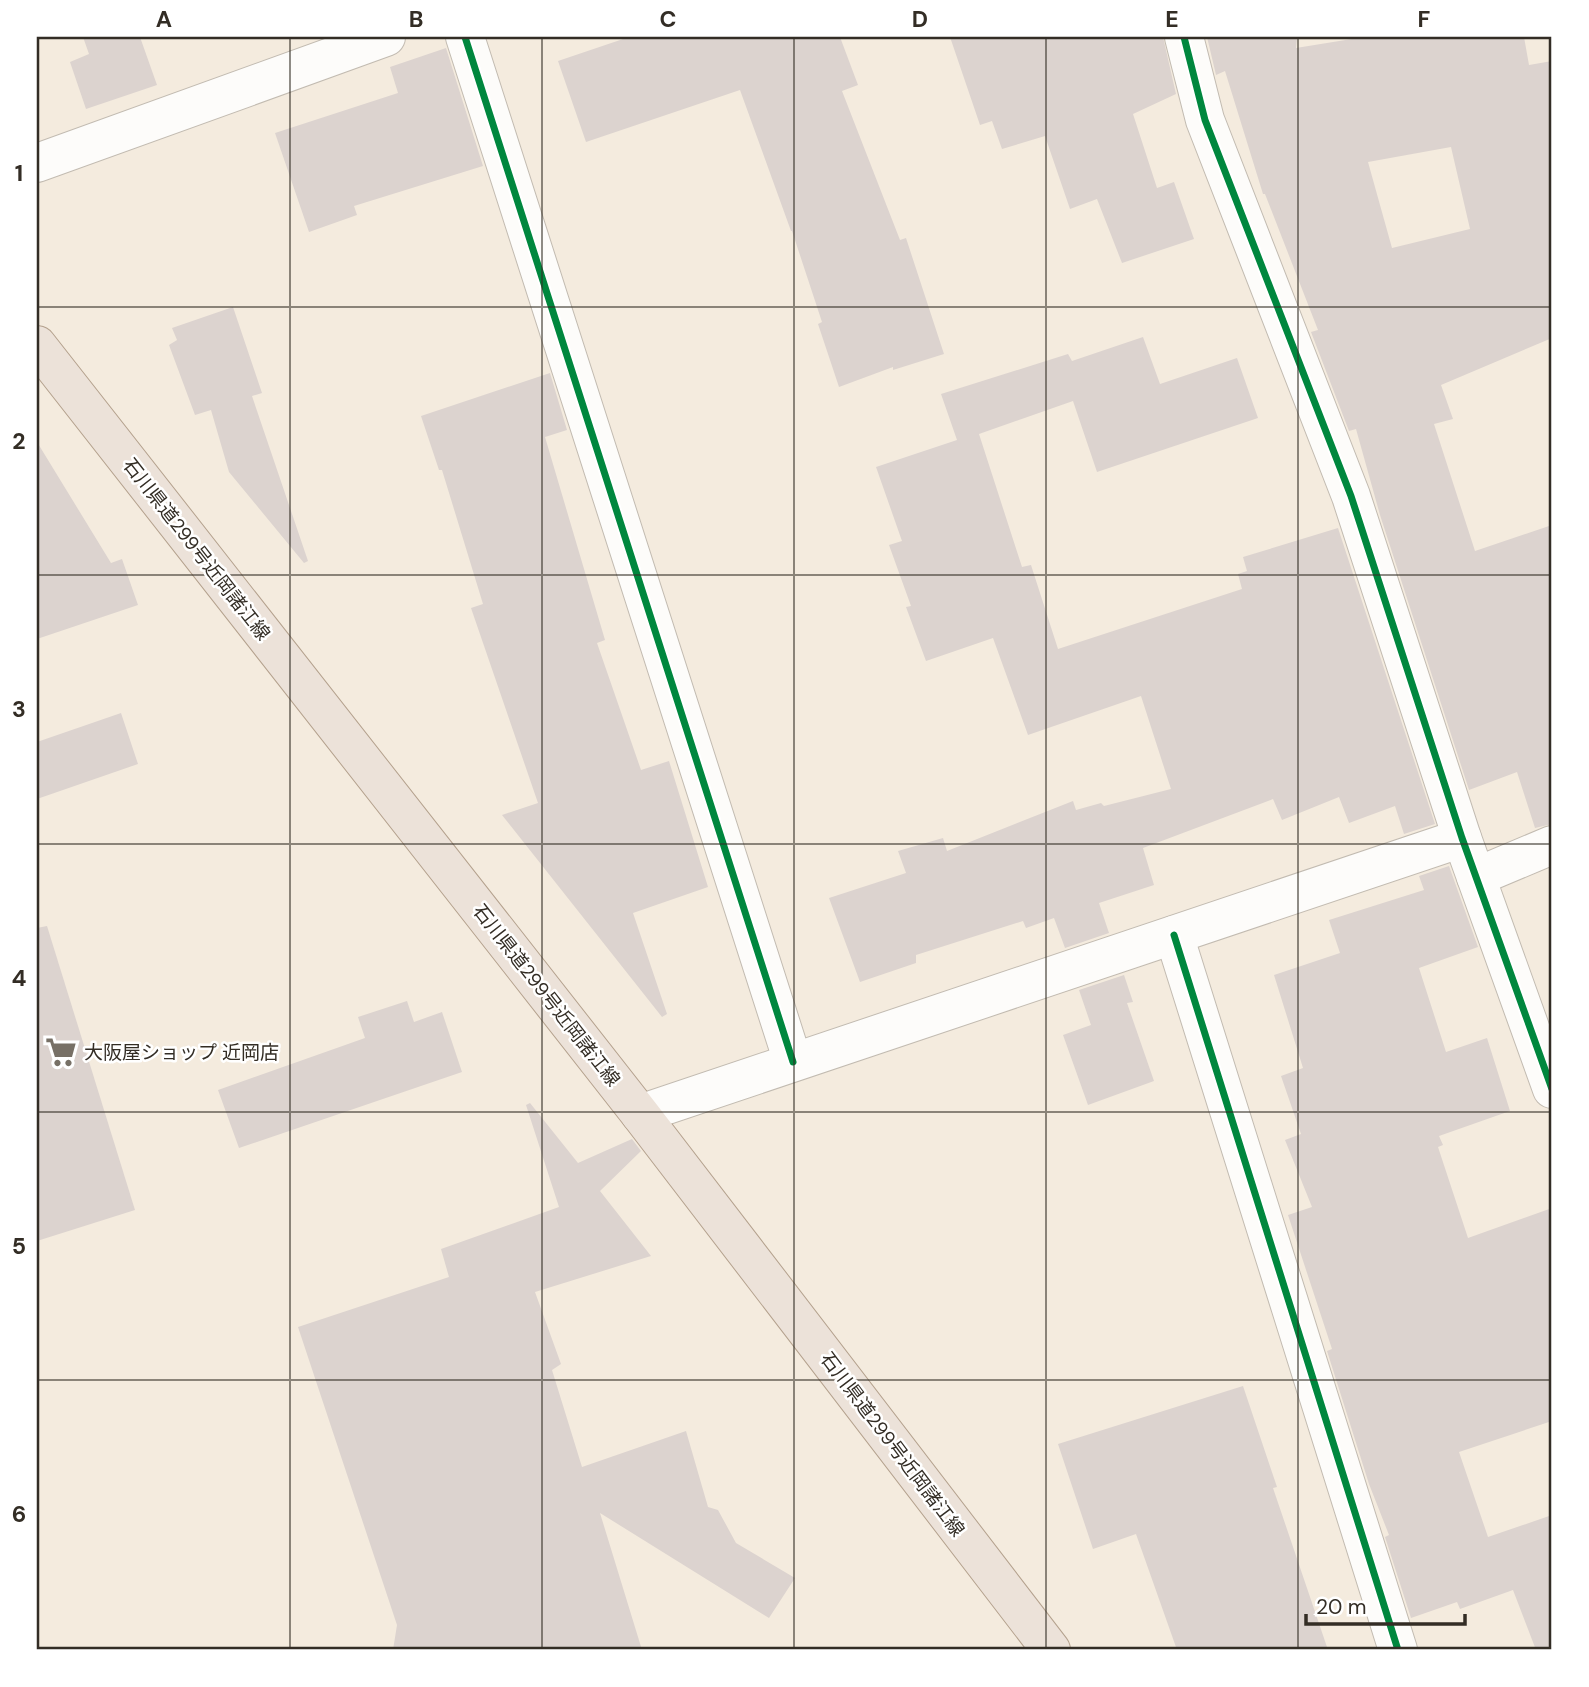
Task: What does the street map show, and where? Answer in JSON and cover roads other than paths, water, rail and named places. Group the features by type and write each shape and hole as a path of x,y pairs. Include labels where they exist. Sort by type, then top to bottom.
{"main road":[{"name":"石川県道299号近岡諸江線","path":"37,345 640,1114 1051,1650"}],"street":[{"path":"37,163 386,37"},
{"path":"465,37 793,1062"},
{"path":"1184,37 1205,120 1350,496 1462,838 1552,1089"},
{"path":"640,1114 1462,838"},
{"path":"1476,877 1552,845"},
{"path":"1174,935 1398,1650"}],"place":[{"name":"大阪屋ショップ 近岡店","path":"61,1052"}]}
